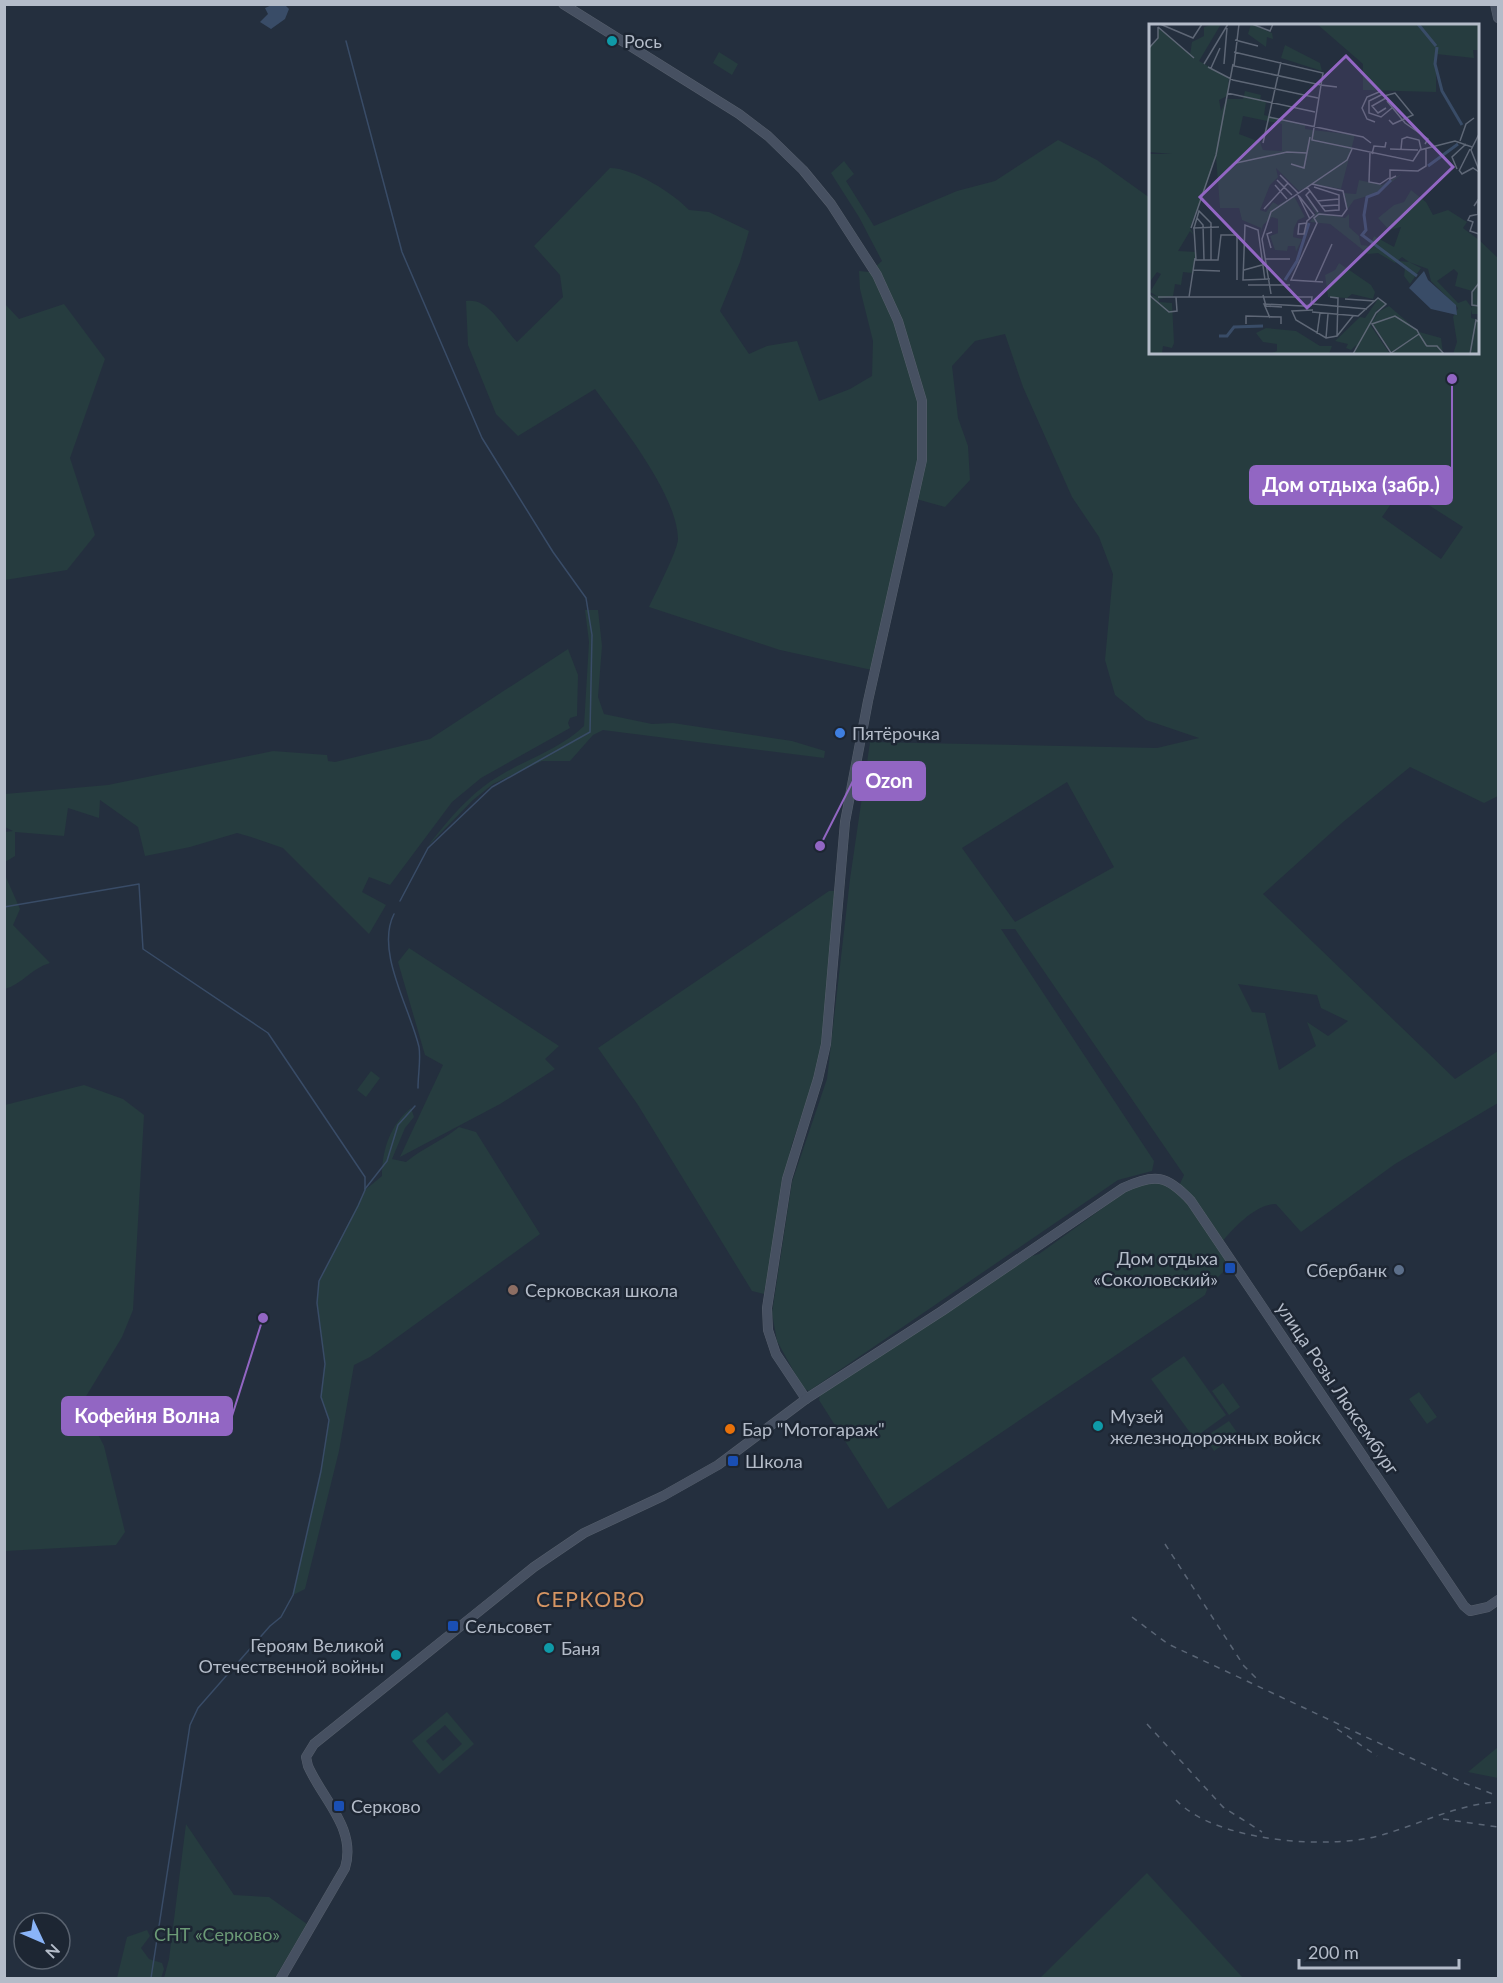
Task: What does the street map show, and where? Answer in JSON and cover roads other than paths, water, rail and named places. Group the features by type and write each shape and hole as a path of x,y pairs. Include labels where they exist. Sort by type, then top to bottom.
{"main road":[{"path":"281,1978 345,1868 349,1855 347,1837 308,1766 306,1758 308,1750 543,1562 584,1533 701,1475 735,1454 806,1399 776,1354 768,1330 769,1290 787,1179 818,1079 826,1044 845,822 868,701 922,460 922,401 898,321 877,275 831,204 804,170 768,136 739,114 563,4"},
{"path":"1495,4 1498,18"},
{"name":"улица Розы Люксембург","path":"806,1399 942,1311 1123,1188 1152,1177 1162,1178 1175,1185 1191,1201 1464,1606 1470,1611 1488,1607 1498,1600"}],"water":[{"path":"272,5 285,5 289,9 285,19 271,29 260,22 268,14 265,8"}],"waterway":[{"path":"346,41 402,252 482,438 553,552 586,598 592,635 590,732 492,787 428,848 400,901"},
{"path":"4,907 139,884 143,949 268,1033 365,1177 365,1190 358,1206 319,1281 317,1303 325,1364 321,1397 329,1420 321,1471 293,1595 281,1617 270,1626 198,1708 190,1725 151,1978"},
{"path":"394,914 389,929 391,962 419,1047 418,1088"},
{"path":"365,1189 387,1161 398,1125 415,1106"}],"railway":[{"path":"1165,1544 1244,1666 1260,1682"},
{"path":"1132,1617 1168,1644 1464,1783 1498,1796"},
{"path":"1147,1724 1223,1807 1262,1832"},
{"path":"1337,1729 1377,1756"},
{"path":"1176,1800 1194,1814 1245,1834 1306,1842 1362,1839 1385,1834 1469,1806 1498,1802"},
{"path":"1443,1819 1498,1827"}],"place":[{"name":"Рось","path":"612,41"},
{"name":"Дом отдыха (забр.)","path":"1452,379"},
{"name":"Пятёрочка","path":"840,733"},
{"name":"Ozon","path":"820,846"},
{"name":"Дом отдыха «Соколовский»","path":"1230,1268"},
{"name":"Сбербанк","path":"1399,1270"},
{"name":"Серковская школа","path":"513,1290"},
{"name":"Кофейня Волна","path":"263,1318"},
{"name":"Музей железнодорожных войск","path":"1098,1426"},
{"name":"Бар \"Мотогараж\"","path":"730,1429"},
{"name":"Школа","path":"733,1461"},
{"name":"Сельсовет","path":"453,1626"},
{"name":"Баня","path":"549,1648"},
{"name":"Героям Великой Отечественной войны","path":"396,1655"},
{"name":"Серково","path":"339,1806"}],"district":[{"name":"СЕРКОВО","path":"591,1598"}],"park label":[{"name":"СНТ «Серково»","path":"217,1934"}]}
